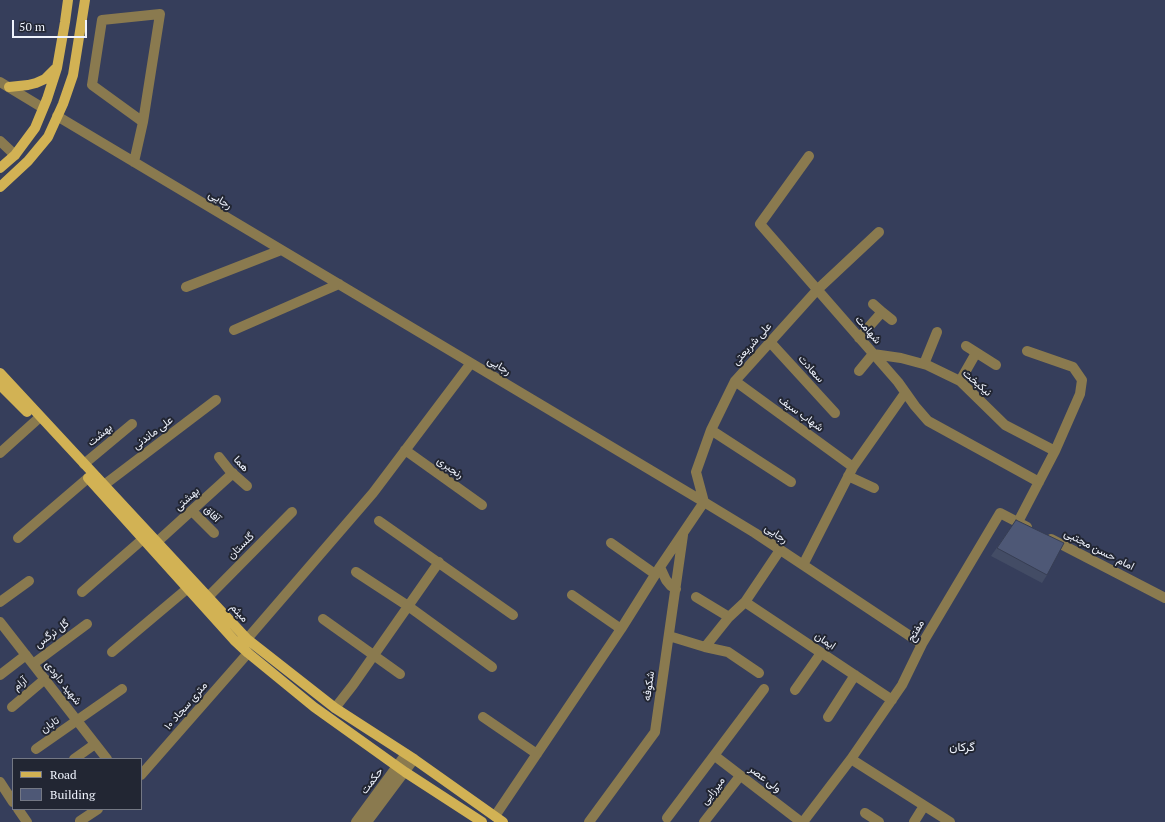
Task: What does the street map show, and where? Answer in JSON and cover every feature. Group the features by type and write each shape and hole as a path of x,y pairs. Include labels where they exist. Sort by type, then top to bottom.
{"main road":[{"path":"0,168 14,155 34,128 43,108 57,68 68,0"},
{"path":"0,187 28,161 48,137 73,75 85,0"},
{"path":"4,84 28,85 36,83 45,79 57,68"},
{"path":"43,108 57,116"},
{"name":"میثم","path":"0,373 88,478 248,654 314,707 401,770 482,822"},
{"name":"میثم","path":"0,385 38,419 104,484 248,640 335,708 410,757 499,819"}],"street":[{"path":"134,162 143,122 160,14 102,20 92,84 143,122"},
{"path":"4,84 43,108"},
{"name":"رجایی","path":"57,116 755,533 922,644"},
{"path":"0,141 14,155"},
{"name":"شهامت","path":"809,156 760,224 898,382 928,421 1039,482"},
{"name":"علی شریعتی","path":"704,502 696,472 711,430 735,381 817,290 879,232"},
{"path":"186,287 281,250"},
{"path":"234,330 339,284"},
{"path":"873,304 892,320"},
{"path":"859,338 882,312"},
{"path":"924,364 937,332"},
{"name":"سعادت","path":"770,342 835,413"},
{"path":"966,346 996,365"},
{"path":"1018,522 1055,452 1080,394 1082,380 1073,367 1027,351"},
{"path":"960,381 976,353"},
{"path":"859,371 873,354"},
{"name":"نیکبخت","path":"873,354 901,358 924,364 960,381 1005,425 1055,452"},
{"path":"248,640 373,493 471,363"},
{"name":"شهاب سیف","path":"735,381 874,488"},
{"path":"802,565 850,471 905,393"},
{"name":"علی ماندنی","path":"104,484 216,400"},
{"path":"0,453 38,419"},
{"name":"بهشت","path":"84,464 132,424"},
{"path":"711,430 791,482"},
{"name":"رنجبری","path":"405,450 482,505"},
{"name":"هما","path":"219,457 247,486"},
{"name":"بهشتی","path":"157,542 233,473"},
{"path":"18,538 88,478"},
{"path":"499,819 537,754 704,502"},
{"name":"آفاق","path":"192,511 214,534"},
{"name":"گلستان","path":"208,596 292,512"},
{"name":"امام حسن مجتبی","path":"1000,513 1165,598"},
{"name":"مفتح","path":"802,822 851,759 902,685 922,644 1000,513"},
{"path":"379,521 513,615"},
{"name":"شکوفه","path":"590,822 655,732 683,533"},
{"path":"82,592 143,539"},
{"path":"611,543 658,570 671,586 676,589"},
{"path":"705,647 729,617 745,602 780,550"},
{"path":"335,708 353,685 439,562"},
{"path":"356,572 408,606 492,667"},
{"path":"0,602 29,581"},
{"path":"112,652 188,588"},
{"path":"572,595 621,629"},
{"path":"696,597 729,617"},
{"name":"ایمان","path":"745,602 892,700"},
{"path":"323,619 400,674"},
{"name":"شهید داودی","path":"0,622 106,758"},
{"name":"گل نرگس","path":"32,664 87,624"},
{"path":"669,636 728,652 759,673"},
{"path":"795,690 821,653"},
{"name":"۱۰ متری سجاد","path":"142,774 248,654"},
{"path":"0,675 26,655"},
{"path":"828,717 855,675"},
{"name":"آرام","path":"12,707 45,679"},
{"name":"تابان","path":"36,749 122,689"},
{"path":"667,818 764,689"},
{"path":"483,717 537,754"},
{"path":"75,758 95,744"},
{"name":"ولی عصر","path":"715,756 802,822"},
{"name":"حکمت","path":"367,822 410,757"},
{"path":"851,759 950,822"},
{"name":"حکمت","path":"356,822 401,770"},
{"name":"میرزایی","path":"704,822 740,776"},
{"path":"0,782 12,800"},
{"path":"914,822 924,806"},
{"path":"19,810 27,822"},
{"path":"80,821 96,810"},
{"path":"865,813 878,822"}],"building":[{"path":"1016,520 1064,543 1047,575 997,548"}],"district":[{"name":"گرکان","path":"962,748"}]}
